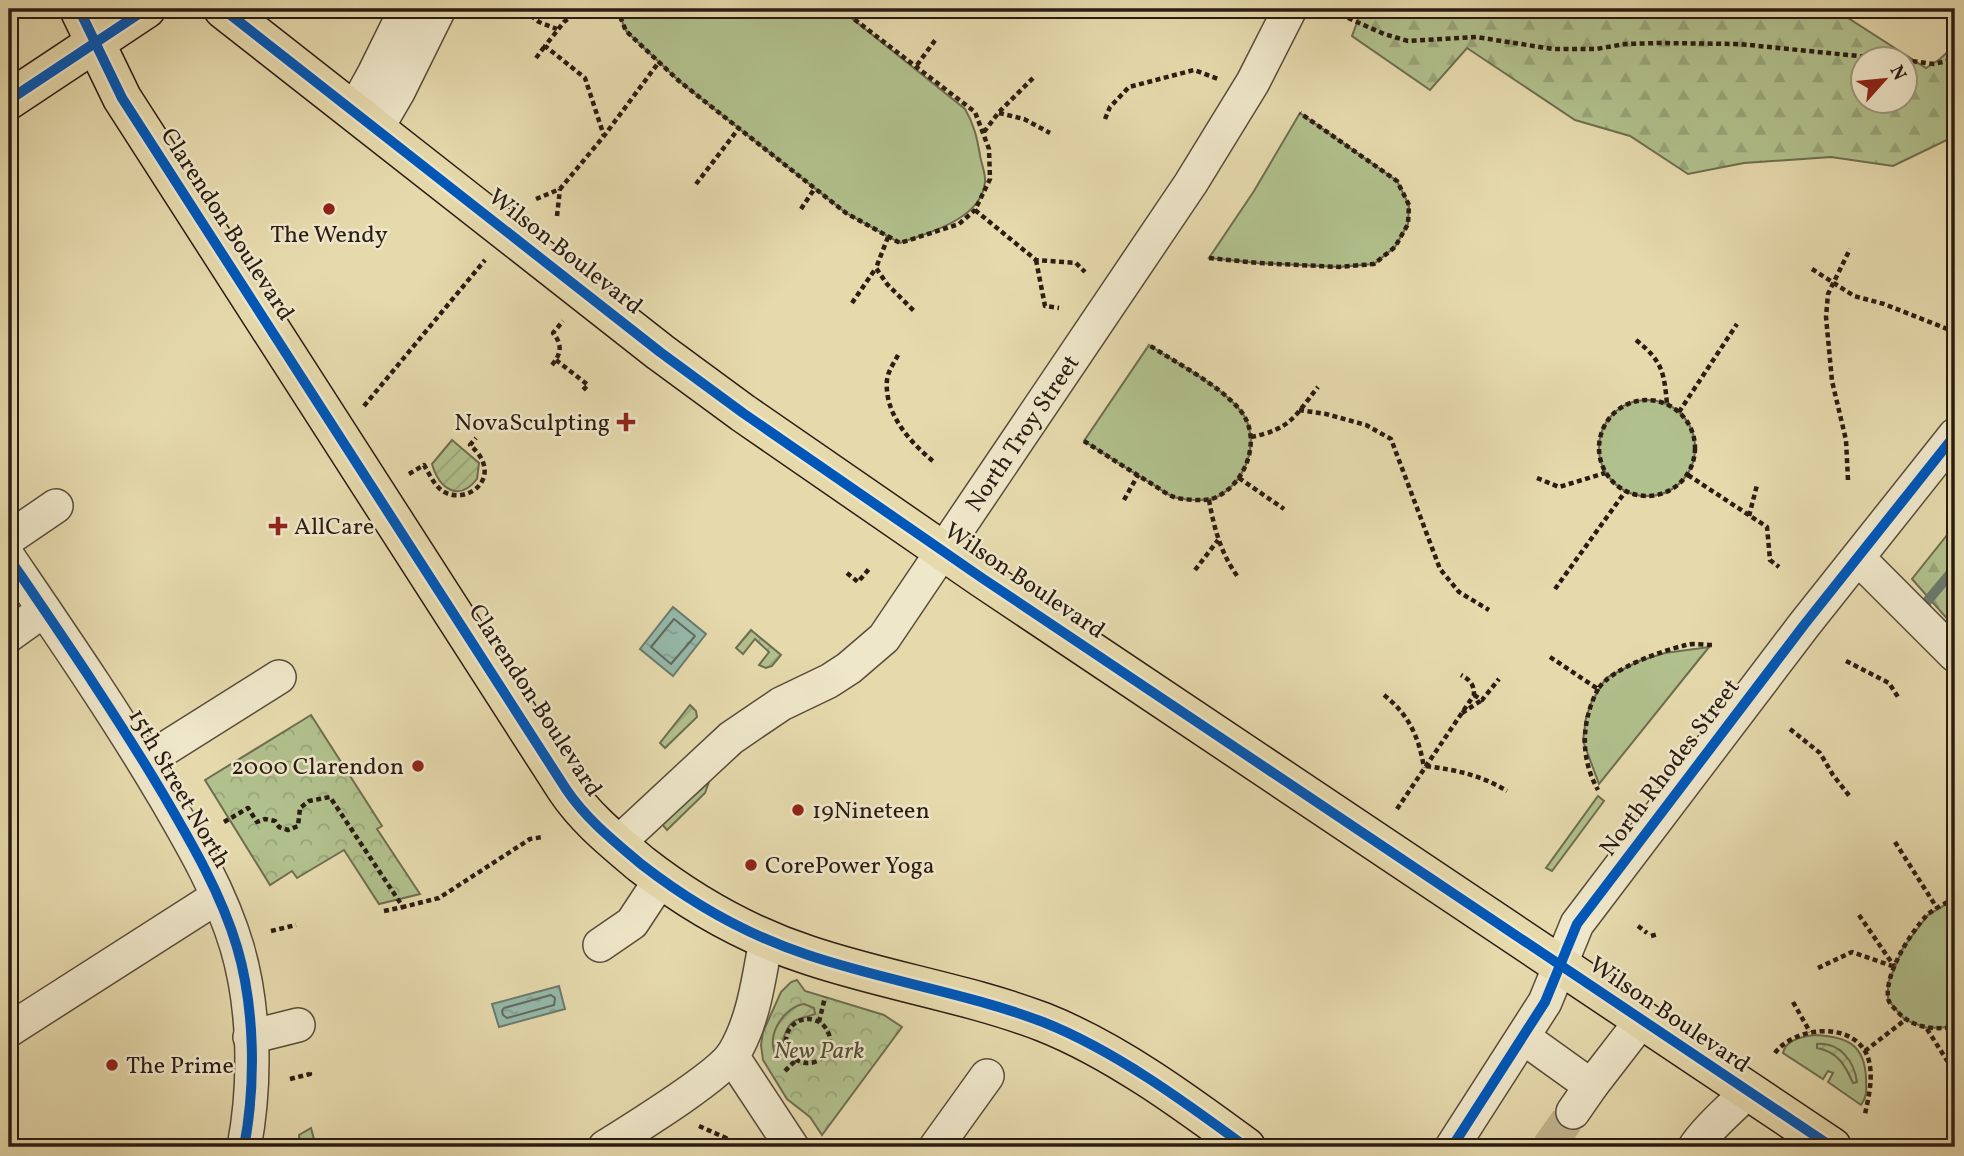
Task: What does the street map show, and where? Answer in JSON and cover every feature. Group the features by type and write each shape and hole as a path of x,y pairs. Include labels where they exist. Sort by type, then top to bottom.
{"main road":[{"name":"Clarendon Boulevard","path":"79,9 122,98 581,809 617,844 660,879 718,916 766,940 867,973 1004,1008 1047,1024 1129,1068 1246,1147"},
{"path":"9,100 146,9"},
{"name":"Wilson Boulevard","path":"223,9 660,352 743,413 1832,1147"}],"street":[{"path":"365,119 374,74 406,9"},
{"path":"365,119 398,92 439,9"},
{"name":"North Troy Street","path":"617,844 731,738 770,710 835,677 868,654 884,638 1191,183 1248,90 1290,9"},
{"name":"North Rhodes Street","path":"1455,1146 1545,1002 1577,924 1804,625 1955,435"},
{"path":"9,538 56,506"},
{"name":"15th Street North","path":"9,558 102,694 144,762 193,846 236,943 242,964 250,1037 251,1099 244,1147"},
{"path":"1858,558 1955,655"},
{"path":"9,635 44,610"},
{"path":"144,762 279,677"},
{"path":"600,945 632,923 660,879"},
{"path":"9,1031 217,897"},
{"path":"614,1145 705,1079 732,1056 752,1009 766,940"},
{"path":"1524,1038 1582,1099 1642,1020"},
{"path":"250,1037 298,1025"},
{"path":"732,1056 792,1147"},
{"path":"936,1147 987,1076"},
{"path":"1695,1147 1706,1130 1721,1119 1748,1091"}],"path":[{"path":"536,58 557,29 581,9"},
{"path":"617,9 626,31 679,81 846,213 900,243 959,224 975,210 990,179 989,149 975,112 841,9"},
{"path":"1198,9 1220,17"},
{"path":"524,10 540,22 557,29"},
{"path":"1348,18 1408,41 1476,37 1553,49 1596,49 1625,44 1658,43 1739,44 1848,55"},
{"path":"917,65 936,38"},
{"path":"545,46 585,78 604,136"},
{"path":"1918,62 1934,64 1955,59"},
{"path":"536,199 560,188 604,136 659,61"},
{"path":"1105,119 1110,107 1129,87 1169,75 1194,70 1248,90"},
{"path":"984,132 1033,78"},
{"path":"999,113 1024,119 1050,133"},
{"path":"1209,258 1339,267 1374,264 1395,247 1408,225 1409,215 1409,205 1397,181 1300,113"},
{"path":"696,184 739,128"},
{"path":"557,216 560,188"},
{"path":"801,209 815,188"},
{"path":"975,210 1036,260 1076,263 1085,272"},
{"path":"852,303 876,268 888,237"},
{"path":"1847,480 1846,440 1832,382 1826,317 1828,293 1850,249"},
{"path":"364,406 485,260"},
{"path":"1036,260 1045,306 1059,309"},
{"path":"876,268 887,284 914,311"},
{"path":"1812,269 1854,296 1884,304 1955,332"},
{"path":"552,365 560,344 553,333 563,321"},
{"path":"1679,412 1737,324"},
{"path":"1636,340 1655,355 1665,385 1667,404"},
{"path":"1084,441 1174,497 1209,500 1224,492 1238,478 1248,459 1251,437 1241,411 1223,394 1149,345"},
{"path":"898,355 887,381 889,402 900,428 915,446 934,462"},
{"path":"556,360 588,385 583,390"},
{"path":"1251,437 1270,433 1289,423 1318,387"},
{"path":"1652,400 1667,404 1679,412 1688,423 1696,449 1688,475 1679,486 1667,493 1646,496 1625,492 1614,484 1605,472 1600,458 1599,443 1603,429 1611,416 1623,406 1652,400"},
{"path":"1299,410 1366,425 1391,439 1440,569 1459,592 1489,610"},
{"path":"409,474 424,465 436,485 447,494 463,495 474,490 482,482 485,471 481,455 470,445 476,438"},
{"path":"1537,478 1559,487 1605,472"},
{"path":"1124,500 1138,475"},
{"path":"1688,475 1766,527 1770,561 1779,567"},
{"path":"1238,478 1284,509"},
{"path":"1749,516 1757,485"},
{"path":"1555,589 1625,492"},
{"path":"1209,500 1218,540 1228,563 1238,577"},
{"path":"1195,569 1218,540"},
{"path":"847,573 858,582 869,569"},
{"path":"1598,790 1588,766 1583,741 1586,718 1598,689 1606,678 1639,661 1688,644 1714,645"},
{"path":"1550,657 1598,689"},
{"path":"1846,661 1889,683 1898,697"},
{"path":"1397,809 1474,695 1470,680 1461,675"},
{"path":"1462,713 1482,700 1499,679"},
{"path":"1384,695 1413,726 1425,767"},
{"path":"1474,695 1482,700"},
{"path":"1790,729 1820,753 1851,798"},
{"path":"1425,767 1465,771 1493,782 1507,791"},
{"path":"224,822 248,808 257,822 265,819 275,821 279,827 288,830 298,826 300,808 309,801 330,797 403,907"},
{"path":"384,911 439,898 530,839 543,837"},
{"path":"1895,842 1937,908"},
{"path":"1955,898 1937,908 1918,927 1903,948 1888,982 1888,1000 1905,1020 1927,1028 1955,1027"},
{"path":"1859,915 1895,967"},
{"path":"271,931 296,925"},
{"path":"1638,926 1649,934 1658,934"},
{"path":"1818,968 1852,952 1895,967"},
{"path":"819,1022 825,996"},
{"path":"1793,1002 1810,1032"},
{"path":"813,1019 827,1030 830,1037 826,1054 810,1063 797,1059 787,1045 789,1030 796,1022 813,1019"},
{"path":"1865,1051 1905,1020"},
{"path":"1927,1028 1948,1062"},
{"path":"1774,1053 1788,1040 1810,1032 1826,1031 1851,1039 1865,1051 1869,1067 1870,1086 1865,1114"},
{"path":"785,1071 797,1059"},
{"path":"290,1079 310,1074 309,1070"},
{"path":"699,1126 726,1138 733,1147"}],"green space":[{"path":"617,9 840,9 965,109 975,131 984,172 982,195 974,206 952,223 900,243 846,213 679,81 626,31"},
{"path":"1362,9 1834,9 1892,46 1848,46 1848,116 1918,116 1918,63 1926,68 1955,45 1955,136 1893,166 1831,157 1744,163 1688,174 1630,136 1575,120 1467,48 1430,90 1352,36"},
{"path":"1300,113 1397,181 1409,205 1408,224 1395,247 1374,264 1339,267 1209,258 1254,191"},
{"path":"1149,345 1221,392 1240,410 1247,422 1250,448 1242,473 1224,493 1212,499 1193,500 1171,496 1084,441"},
{"path":"1647,400 1665,404 1681,414 1691,430 1695,448 1691,466 1681,482 1665,492 1647,496 1629,492 1613,482 1603,466 1599,448 1603,430 1613,414 1629,404"},
{"path":"452,440 479,463 477,479 463,490 450,490 444,486 432,464"},
{"path":"1955,525 1955,616 1950,622 1912,579"},
{"path":"751,630 781,655 772,666 766,668 759,665 769,652 755,639 743,654 736,648"},
{"path":"1709,647 1599,784 1583,741 1586,718 1592,701 1606,678 1639,661 1665,653"},
{"path":"690,705 696,711 697,717 665,748 660,743"},
{"path":"311,715 382,826 377,829 420,894 379,904 344,850 297,878 292,871 270,885 205,780"},
{"path":"709,782 705,793 667,830 662,824"},
{"path":"1598,796 1604,801 1552,871 1546,868"},
{"path":"1955,899 1955,1027 1927,1028 1905,1020 1888,1000 1888,983 1903,948 1928,915"},
{"name":"New Park","path":"797,980 805,991 884,1015 902,1027 822,1135 810,1117 787,1099 763,1060 763,1032 781,992"},
{"path":"804,1004 814,1008 815,1014 791,1023 783,1040 786,1055 776,1055 773,1039 778,1023 783,1016"},
{"path":"1816,1035 1845,1040 1852,1044 1862,1057 1866,1095 1861,1105 1828,1082 1833,1073 1828,1071 1823,1079 1783,1053 1792,1041"},
{"path":"1817,1044 1833,1046 1844,1054 1853,1067 1857,1082 1853,1083 1836,1056 1817,1048"},
{"path":"311,1128 316,1147 300,1147 299,1135"}],"water":[{"path":"673,607 706,634 673,676 640,649"},
{"path":"559,986 565,1009 499,1027 492,1004"}],"waterway":[{"path":"1924,605 1955,568"}],"tunnel":[{"path":"1548,1147 1573,1112"}],"cycle path":[{"path":"79,9 122,98 566,789 601,829 660,878 700,905 742,928 808,955 985,1003 1043,1022 1096,1047 1148,1078 1246,1147"},
{"path":"9,100 146,9"},
{"path":"223,9 660,352 743,413 982,578 1832,1147"},
{"path":"1452,1147 1545,1002 1577,924 1804,625 1955,435"},
{"path":"9,558 145,764 195,849 223,907 243,971 250,1021 252,1073 244,1147"}],"place":[{"name":"The Wendy","path":"329,209"},
{"name":"NovaSculpting","path":"626,422"},
{"name":"AllCare","path":"278,526"},
{"name":"2000 Clarendon","path":"418,766"},
{"name":"19Nineteen","path":"798,810"},
{"name":"CorePower Yoga","path":"751,865"},
{"name":"The Prime","path":"112,1065"}]}
